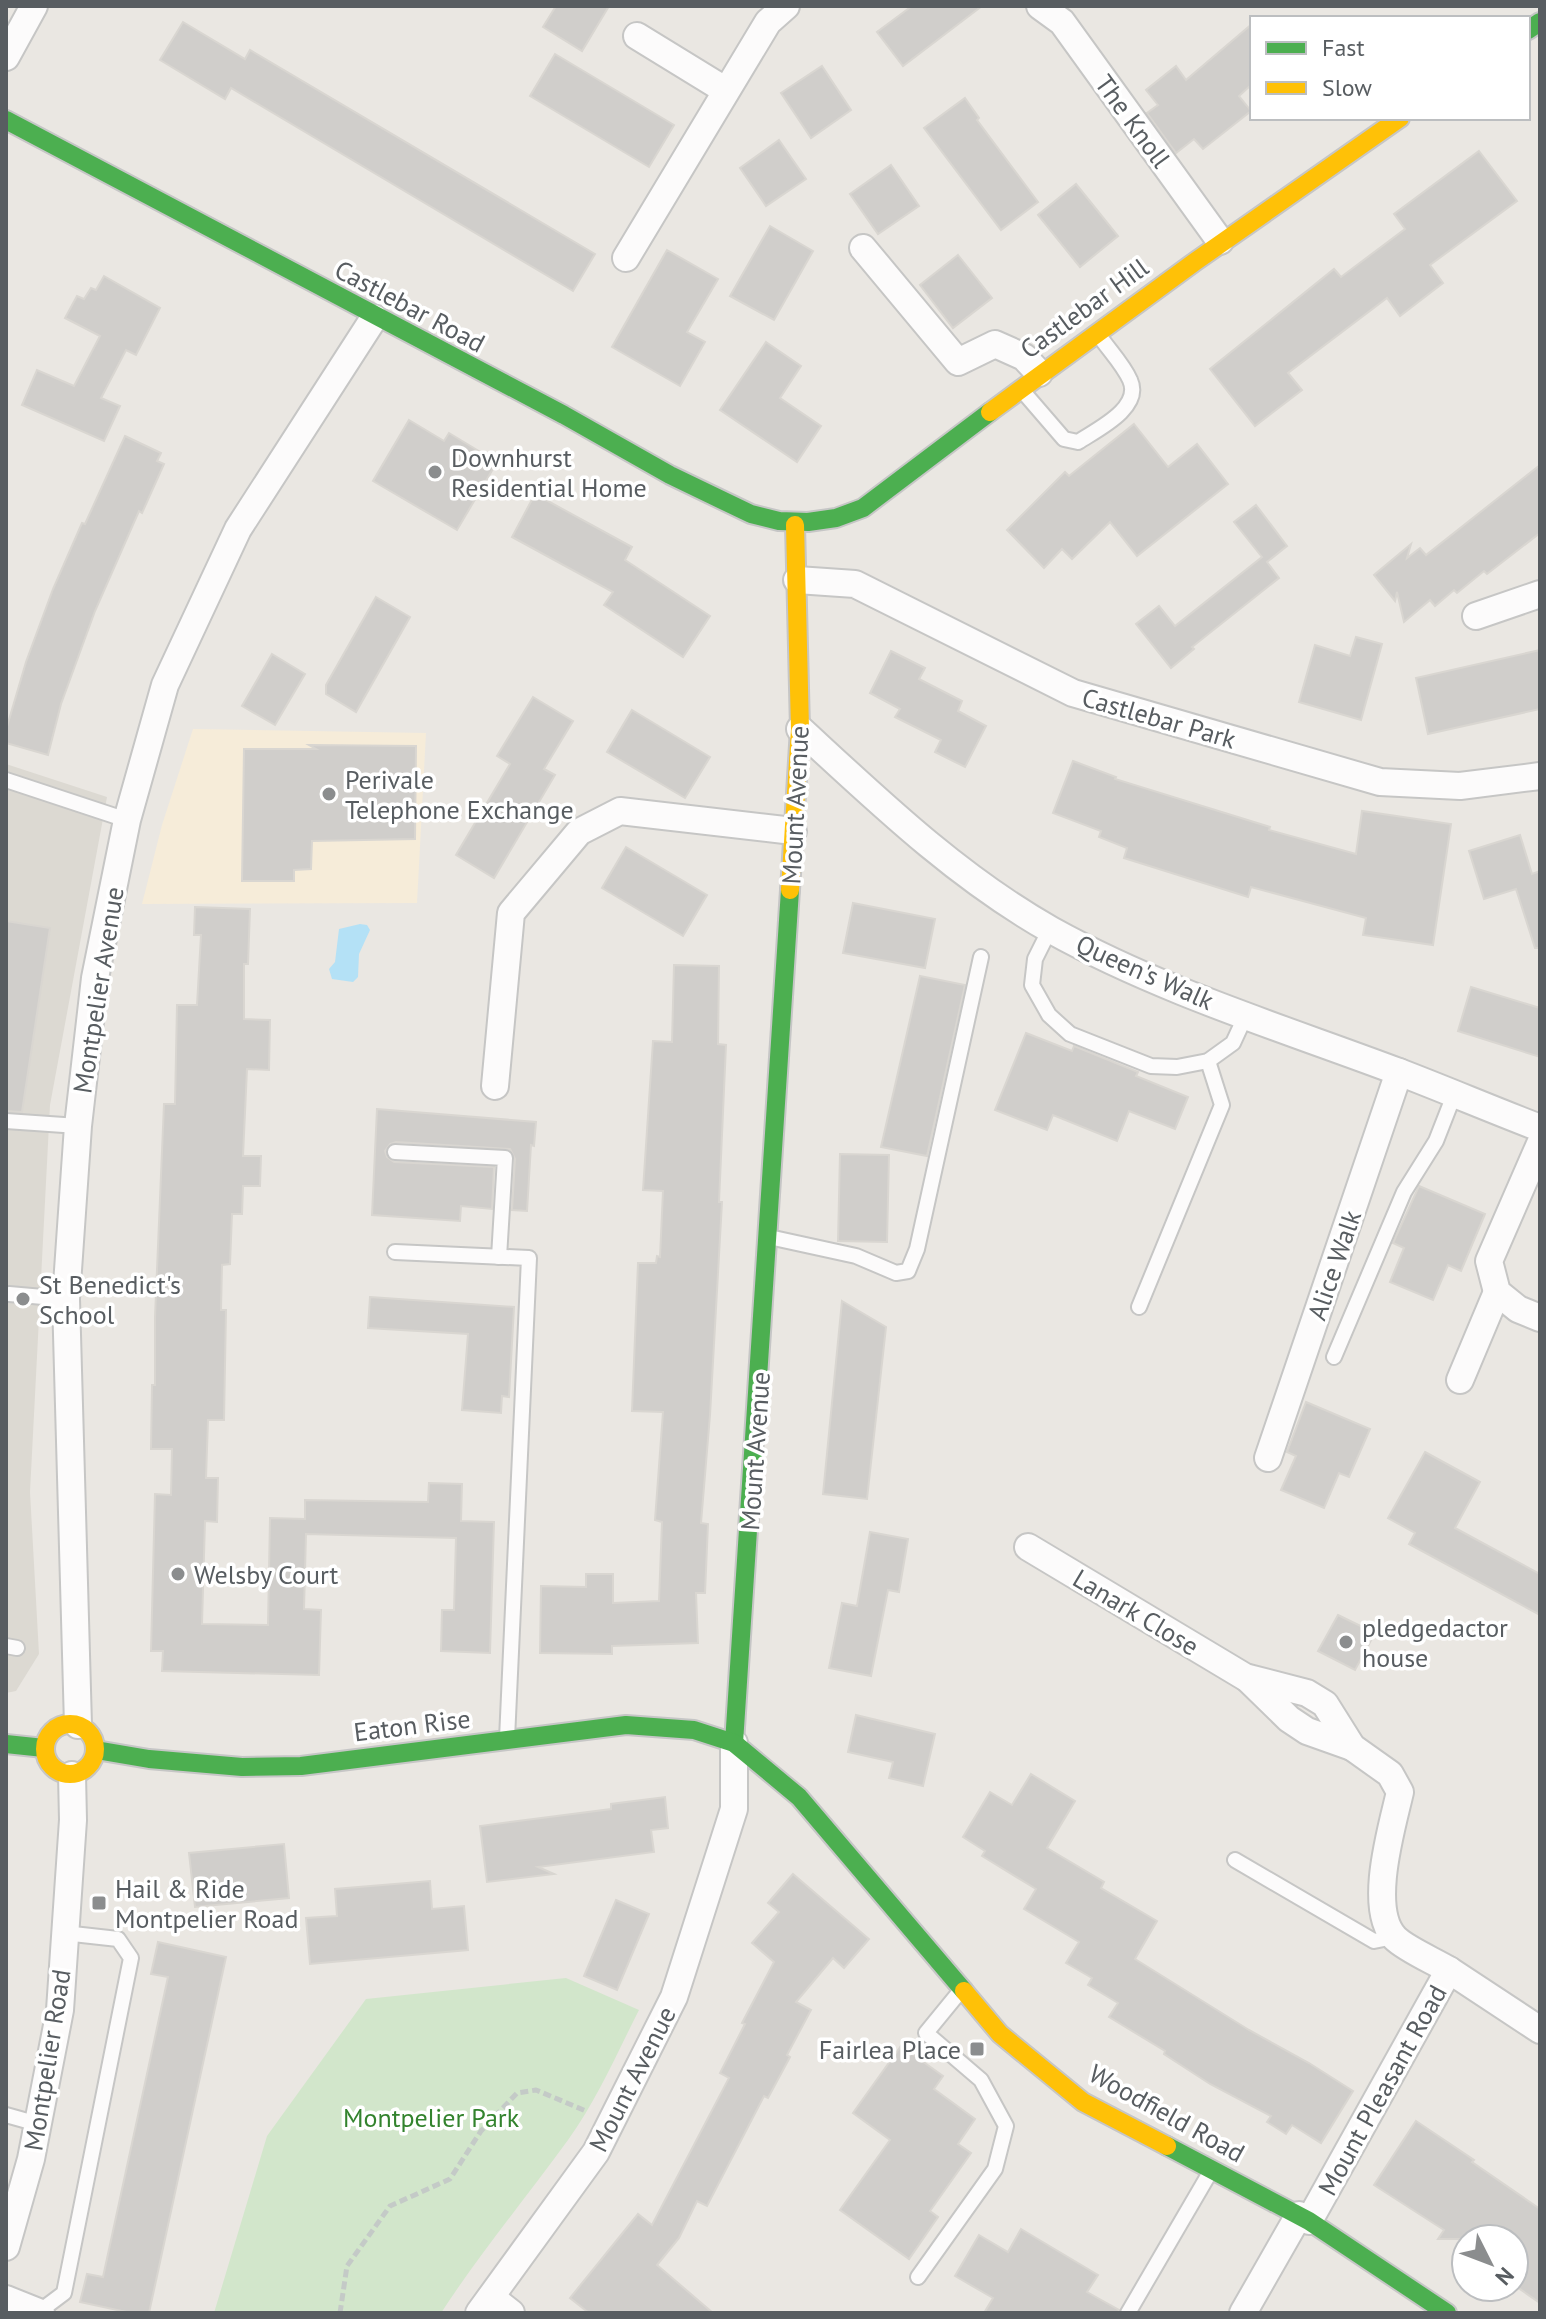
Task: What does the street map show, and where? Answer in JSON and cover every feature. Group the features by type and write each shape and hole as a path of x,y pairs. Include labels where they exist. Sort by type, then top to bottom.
{"street":[{"path":"6,57 34,6"},
{"path":"626,258 768,22 786,6"},
{"name":"The Knoll","path":"1040,6 1062,22 1220,241"},
{"path":"637,36 725,90"},
{"name":"Castlebar Road","path":"6,120 267,257 374,318 546,406 683,483 751,514 795,525"},
{"name":"Castlebar Hill","path":"795,525 843,517 863,508 1096,331 1220,241 1397,120"},
{"path":"863,248 958,362 995,344 1024,357 1029,381"},
{"name":"Montpelier Avenue","path":"78,1725 66,1299 78,1126 95,978 127,820 165,685 238,529 374,318"},
{"name":"Mount Avenue","path":"494,2308 614,2122 674,1997 734,1809 734,1743 800,729 795,525"},
{"name":"Castlebar Park","path":"797,580 855,584 1073,693 1380,782 1460,786 1540,776"},
{"path":"1476,616 1540,594"},
{"name":"Queen's Walk","path":"800,729 897,818 973,878 1050,929 1147,976 1245,1017 1399,1072 1540,1128"},
{"path":"495,1086 511,913 579,832 620,811 793,831"},
{"name":"Alice Walk","path":"1268,1458 1399,1072"},
{"path":"1540,1144 1489,1261 1497,1292 1518,1309 1540,1318"},
{"path":"1460,1380 1497,1292"},
{"name":"Lanark Close","path":"1028,1547 1245,1677 1307,1693 1325,1704 1352,1747 1390,1774 1400,1792 1384,1860 1381,1905 1394,1937"},
{"path":"63,1724 78,1725 87,1730 96,1750 93,1760 84,1770 72,1775 58,1772 49,1765 44,1748 46,1739 63,1724"},
{"name":"Eaton Rise","path":"96,1750 149,1759 242,1767 301,1766 626,1725 694,1730 734,1743"},
{"name":"Woodfield Road","path":"734,1743 799,1797 1000,2034 1083,2102 1304,2218 1447,2313"},
{"path":"6,1744 44,1748"},
{"name":"Montpelier Road","path":"6,2247 31,2159 60,2010 73,1820 72,1775"},
{"path":"1394,1937 1449,1970"},
{"name":"Mount Pleasant Road","path":"1304,2218 1449,1970 1540,2030"},
{"path":"1243,2313 1304,2218"},
{"path":"6,2299 41,2312"}],"lane":[{"path":"1029,381 1064,439 1070,442 1078,442 1112,419 1124,410 1131,397 1132,383 1096,331"},
{"path":"6,780 127,820"},
{"path":"1050,929 1035,959 1032,985 1049,1015 1070,1034 1151,1066 1177,1067 1208,1061 1233,1043 1245,1017"},
{"path":"768,1237 856,1256 896,1273 908,1271 917,1249 981,957"},
{"path":"1139,1307 1222,1105 1208,1061"},
{"path":"1334,1357 1404,1192 1436,1141 1454,1095"},
{"path":"6,1121 78,1126"},
{"path":"395,1152 505,1158 499,1257"},
{"path":"395,1252 529,1258 507,1739"},
{"path":"9,1294 66,1299"},
{"path":"1235,1860 1374,1941 1394,1937"},
{"path":"41,2312 64,2293 131,1958 118,1939 64,1933"},
{"path":"918,2277 995,2169 1006,2126 981,2080 926,2033 962,1989"},
{"path":"6,2115 38,2124"},
{"path":"1128,2313 1213,2169"}],"path":[{"path":"340,2313 347,2266 390,2206 450,2179 481,2131 517,2093 536,2090 614,2122"}],"shaded area":[{"path":"193,729 426,733 417,903 142,904 162,825"},
{"name":"St Benedict's School","path":"6,764 107,797 50,1105 30,1492 39,1654 16,1691 6,1693"}],"green space":[{"name":"Montpelier Park","path":"566,1978 639,2010 578,2125 441,2313 214,2313 267,2136 366,1999"}],"water":[{"path":"367,925 370,930 359,954 358,977 353,982 332,979 329,969 335,962 339,929"}],"building":[{"path":"556,6 609,6 582,51 543,27"},
{"path":"912,6 982,6 903,66 877,32"},
{"path":"183,22 245,59 250,50 595,254 573,291 231,88 225,99 160,60"},
{"path":"1250,26 1250,86 1239,96 1250,112 1203,149 1194,139 1176,153 1147,113 1158,105 1146,90 1176,66 1186,80"},
{"path":"555,54 674,125 649,167 530,96"},
{"path":"822,66 851,110 811,138 781,93"},
{"path":"965,98 979,118 977,120 1038,202 1001,230 924,128"},
{"path":"779,140 806,179 766,206 740,168"},
{"path":"1479,151 1517,201 1430,265 1443,283 1400,316 1387,298 1288,373 1302,390 1255,426 1210,369 1334,269 1341,277 1405,229 1394,214"},
{"path":"891,165 919,206 878,234 850,194"},
{"path":"1076,184 1118,236 1080,267 1038,215"},
{"path":"770,226 813,251 774,320 730,296"},
{"path":"667,250 718,279 687,332 705,342 680,386 612,347"},
{"path":"958,255 992,298 953,328 920,285"},
{"path":"104,276 160,308 136,355 126,350 101,398 120,406 104,441 22,405 37,370 74,386 100,336 65,318 77,296 84,299 91,288 96,290"},
{"path":"766,342 801,366 780,398 821,426 797,462 720,410"},
{"name":"Downhurst Residential Home","path":"409,420 444,441 449,433 497,462 457,530 373,481"},
{"path":"1134,424 1168,467 1197,444 1228,484 1137,556 1110,522 1072,559 1062,549 1044,568 1007,530 1065,472 1069,476"},
{"path":"125,436 161,453 157,461 164,464 142,513 139,511 95,611 61,704 48,755 6,743 6,730 26,662 53,589"},
{"path":"1540,465 1540,533 1487,574 1484,571 1435,606 1430,600 1404,622 1397,592 1395,601 1374,575 1411,544 1407,558 1420,548 1426,555"},
{"path":"535,494 632,547 625,560 710,616 683,657 604,605 613,592 512,537"},
{"path":"1256,505 1287,546 1267,562 1279,578 1192,647 1194,649 1171,668 1136,624 1159,606 1175,626 1262,557 1234,522"},
{"path":"376,597 410,617 356,712 326,694 326,685"},
{"path":"1356,637 1382,644 1361,720 1299,702 1315,645 1350,656"},
{"path":"1540,650 1540,709 1428,734 1416,678"},
{"path":"891,651 925,668 919,679 962,701 958,711 986,726 965,767 935,752 941,740 895,717 900,709 870,693"},
{"path":"272,654 305,674 275,725 242,706"},
{"path":"533,697 573,721 544,769 555,775 494,878 456,855 510,764 497,756"},
{"path":"632,710 710,757 685,798 607,752"},
{"name":"Perivale Telephone Exchange","path":"309,745 416,746 415,839 312,841 311,869 294,870 294,881 242,881 244,749 316,749"},
{"path":"1073,761 1115,779 1270,827 1269,830 1356,854 1362,811 1451,824 1433,945 1363,935 1366,918 1251,887 1248,897 1124,858 1127,848 1099,837 1101,831 1053,813"},
{"path":"1520,835 1532,874 1540,871 1540,948 1535,948 1516,889 1484,899 1469,851"},
{"path":"626,847 707,895 683,936 602,888"},
{"path":"853,903 935,919 925,968 843,953"},
{"path":"195,907 250,909 248,964 244,964 244,1019 270,1020 269,1070 247,1069 243,1156 261,1156 260,1186 243,1186 242,1214 232,1214 230,1264 222,1265 221,1310 226,1310 224,1420 208,1420 206,1478 218,1478 217,1522 205,1521 202,1624 268,1625 270,1518 305,1519 305,1500 428,1502 429,1483 462,1484 461,1521 494,1522 490,1653 441,1651 442,1610 454,1610 456,1538 306,1534 304,1609 321,1610 319,1675 162,1671 163,1651 151,1651 155,1494 171,1495 172,1449 151,1449 164,1104 175,1104 177,1005 197,1005 201,935 194,935"},
{"path":"6,921 50,928 22,1112 6,1111"},
{"path":"674,965 719,966 718,1044 726,1045 719,1202 722,1202 701,1523 708,1524 705,1593 696,1593 698,1643 612,1646 612,1654 540,1653 541,1586 586,1587 586,1574 613,1574 613,1603 659,1601 662,1522 655,1520 663,1412 632,1411 638,1263 656,1263 657,1256 660,1257 663,1191 643,1190 653,1041 672,1042"},
{"path":"920,976 965,985 927,1156 881,1147"},
{"path":"1471,987 1540,1008 1540,1057 1458,1031"},
{"path":"1026,1033 1072,1051 1074,1046 1138,1072 1136,1076 1188,1097 1175,1129 1129,1111 1117,1141 1053,1115 1047,1130 995,1110"},
{"path":"377,1109 536,1122 534,1146 531,1145 527,1211 512,1210 515,1159 510,1149 396,1142 385,1151 394,1162 494,1167 492,1209 461,1206 460,1221 372,1215"},
{"path":"840,1154 889,1155 887,1242 838,1241"},
{"path":"1419,1186 1485,1214 1461,1271 1448,1265 1433,1300 1390,1282 1404,1248 1393,1243"},
{"path":"370,1297 514,1307 509,1397 502,1396 501,1413 462,1410 468,1334 368,1328"},
{"path":"842,1301 886,1327 867,1499 823,1494"},
{"path":"1306,1402 1370,1429 1349,1477 1339,1473 1324,1508 1281,1490 1296,1456 1287,1452"},
{"path":"1425,1452 1480,1482 1455,1528 1540,1574 1540,1615 1409,1544 1415,1533 1388,1518"},
{"path":"870,1532 908,1539 899,1592 888,1590 871,1676 829,1668 842,1603 857,1606"},
{"name":"pledgedactor house","path":"1338,1615 1375,1633 1355,1670 1318,1651"},
{"path":"856,1715 935,1734 923,1786 889,1778 893,1762 848,1752"},
{"path":"1031,1774 1075,1801 1047,1848 1104,1882 1101,1888 1157,1921 1135,1959 1353,2091 1321,2143 1292,2125 1286,2134 1267,2122 1271,2116 1210,2084 1164,2054 1165,2051 1109,2017 1118,2003 1088,1985 1092,1978 1066,1963 1079,1942 1024,1909 1036,1889 982,1856 985,1851 963,1837 990,1792 1012,1805"},
{"path":"665,1797 668,1828 651,1830 654,1852 538,1867 554,1874 487,1882 480,1826 611,1809 611,1804"},
{"path":"284,1844 289,1898 195,1907 189,1853"},
{"path":"793,1874 869,1939 844,1968 833,1958 796,2002 811,2010 787,2055 790,2057 768,2098 764,2096 707,2206 697,2201 679,2238 657,2265 713,2313 589,2313 570,2298 638,2214 652,2225 729,2078 720,2073 774,1962 752,1943 779,1912 768,1903"},
{"path":"430,1881 432,1909 464,1906 468,1950 310,1964 306,1918 337,1916 335,1889"},
{"path":"616,1900 649,1914 617,1990 584,1976"},
{"path":"158,1942 226,1957 149,2313 131,2313 80,2302 87,2274 103,2277 168,1977 151,1974"},
{"path":"901,2046 943,2076 934,2089 975,2119 958,2144 971,2153 930,2211 938,2217 909,2259 840,2210 890,2140 853,2113"},
{"path":"1416,2121 1474,2160 1472,2162 1540,2209 1540,2303 1530,2296 1530,2223 1450,2223 1450,2239 1438,2239 1444,2230 1374,2185"},
{"path":"1021,2229 1098,2275 1087,2292 1119,2310 1118,2313 984,2313 993,2298 955,2276 979,2235 1008,2252"}],"traffic: fast":[{"path":"1530,29 1540,22"},
{"path":"6,120 564,415 670,475 751,514 779,521 808,522 836,518 863,508 990,412"},
{"path":"734,1743 790,890"},
{"path":"96,1750 149,1759 242,1767 301,1766 626,1725 694,1730 734,1743 799,1797 964,1991"},
{"path":"6,1744 44,1748"},
{"path":"1167,2146 1309,2221 1447,2313"}],"traffic: slow":[{"path":"990,412 1196,261 1397,120"},
{"path":"790,890 800,729 795,525"},
{"path":"70,1724 88,1731 95,1749 88,1767 70,1774 52,1767 45,1749 52,1731 70,1724"},
{"path":"964,1991 1000,2034 1083,2102 1167,2146"}],"place":[{"name":"Downhurst Residential Home","path":"435,472"},
{"name":"Perivale Telephone Exchange","path":"329,794"},
{"name":"St Benedict's School","path":"23,1299"},
{"name":"Welsby Court","path":"178,1574"},
{"name":"pledgedactor house","path":"1346,1642"},
{"name":"Hail & Ride Montpelier Road","path":"99,1903"},
{"name":"Fairlea Place","path":"977,2049"}]}
